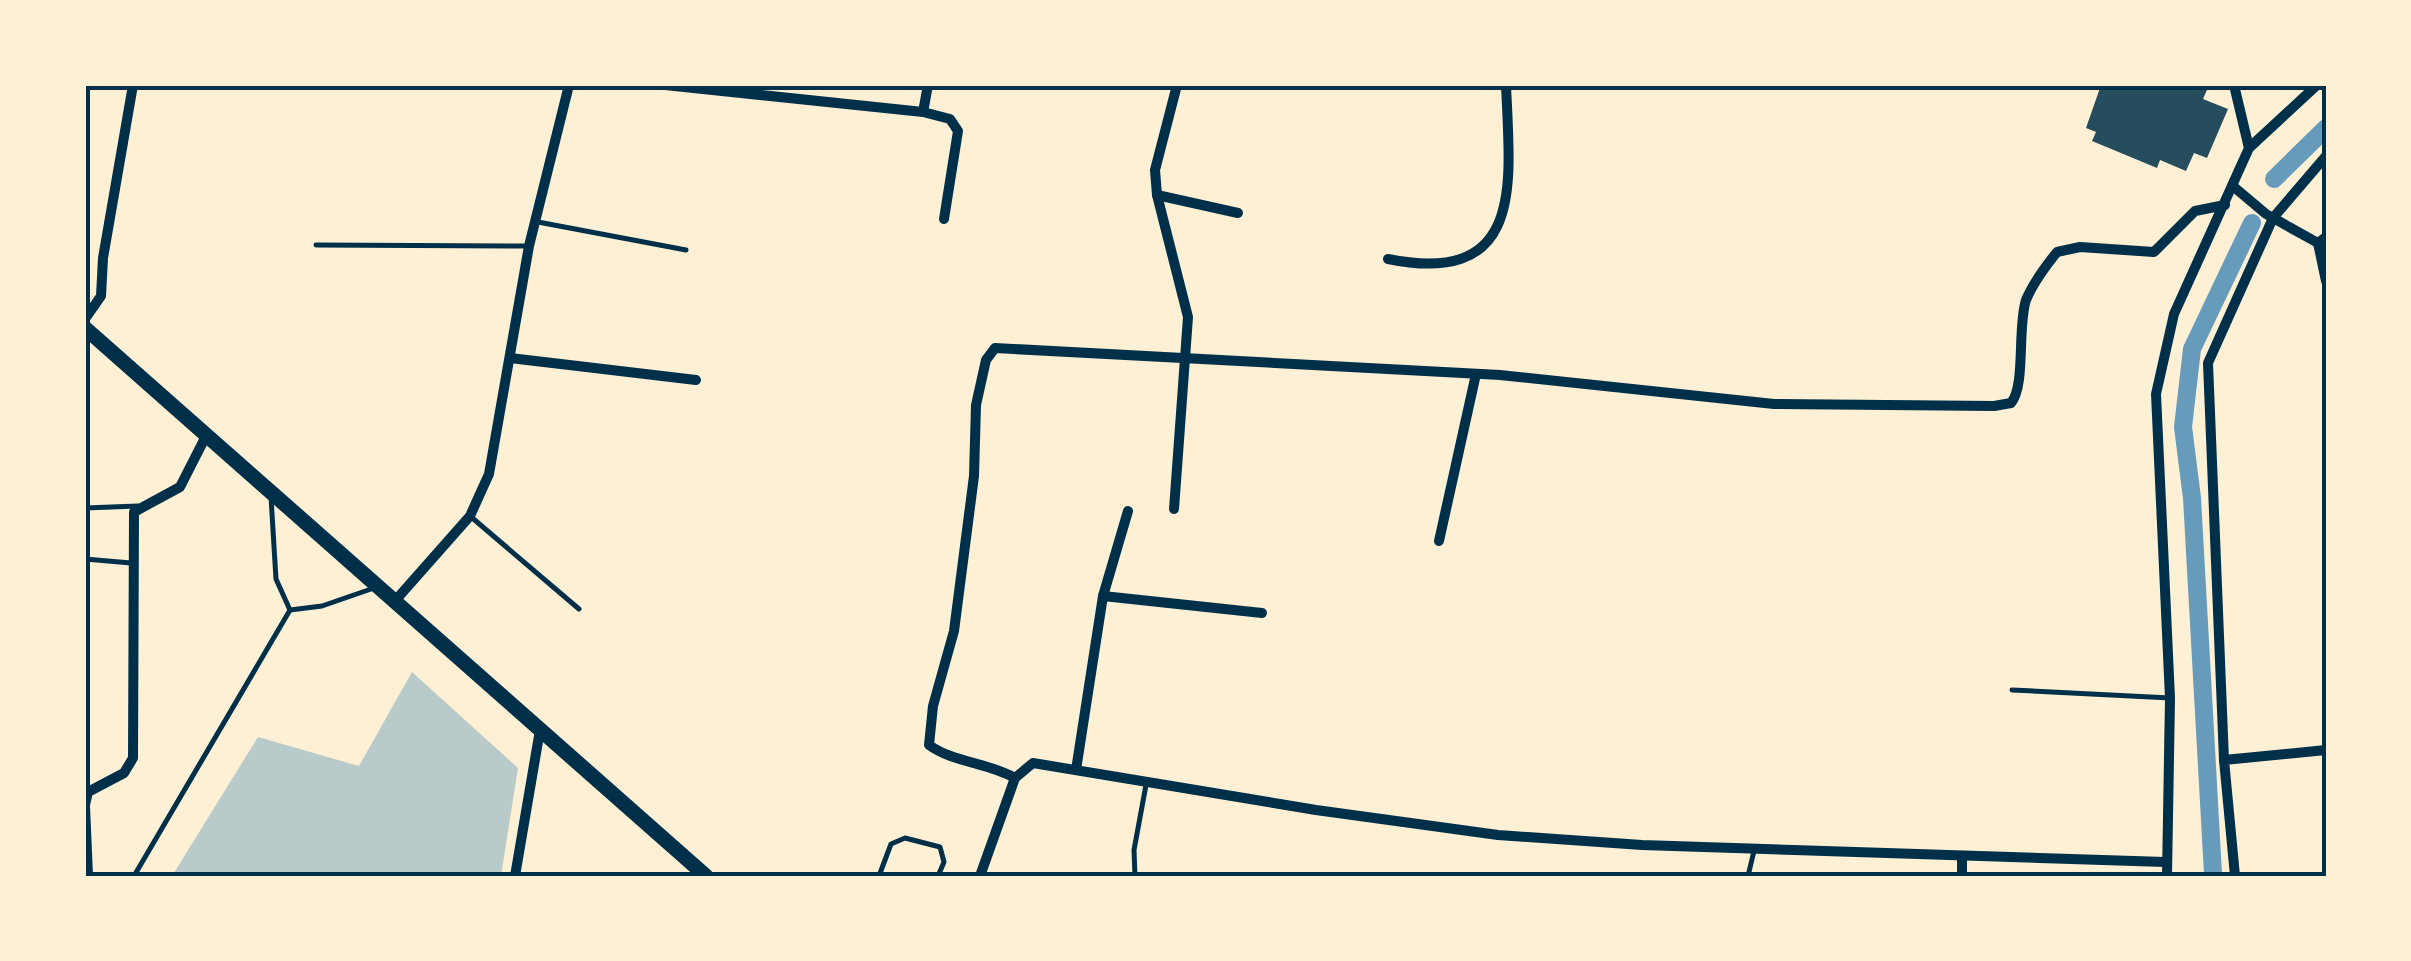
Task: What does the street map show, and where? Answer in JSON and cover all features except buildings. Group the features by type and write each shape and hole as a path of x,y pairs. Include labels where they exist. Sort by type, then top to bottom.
{"main road":[{"path":"85,328 706,876"}],"street":[{"path":"85,318 101,296 133,85"},
{"path":"394,602 470,516 489,474 529,246 568,85"},
{"path":"664,85 764,91 950,118 958,132 944,219"},
{"path":"924,112 928,85"},
{"path":"1174,509 1188,359 1186,297 1157,195 1160,144 1177,85"},
{"path":"1388,260 1447,265 1490,242 1503,216 1508,172 1506,85"},
{"path":"2234,85 2249,148"},
{"path":"2167,876 2170,698 2156,394 2174,314 2249,148 2316,85"},
{"path":"2234,876 2224,760 2208,362 2274,218 2326,156"},
{"path":"2234,187 2274,218 2322,240 2326,281"},
{"path":"1157,195 1238,214"},
{"path":"1014,778 986,764 944,755 929,745 932,706 954,631 974,476 976,405 986,360 995,348 1476,374 1774,404 1908,408 2011,403 2017,396 2019,340 2027,299 2056,252 2104,248 2154,252 2195,212 2226,205"},
{"path":"510,358 696,380"},
{"path":"1439,541 1476,374"},
{"path":"88,876 88,792 124,772 133,758 132,520 141,506 180,487 206,436"},
{"path":"1076,770 1104,596 1128,511"},
{"path":"1104,596 1262,613"},
{"path":"515,876 540,730"},
{"path":"2224,760 2326,750"},
{"path":"980,876 1014,778 1033,763 1498,835 1962,858 2165,862"},
{"path":"1962,858 1962,876"}],"lane":[{"path":"535,221 686,250"},
{"path":"316,246 529,246"},
{"path":"271,494 276,579 290,610"},
{"path":"85,508 141,506"},
{"path":"470,516 579,608"},
{"path":"85,558 131,563"},
{"path":"290,610 322,606 377,587"},
{"path":"134,876 290,610"},
{"path":"2012,690 2170,698"},
{"path":"1135,876 1134,850 1147,782"},
{"path":"878,876 891,844 905,838 940,847 944,862 938,876"},
{"path":"1748,876 1754,848"}],"shaded area":[{"path":"412,672 518,768 501,876 172,876 258,737 359,766"}],"waterway":[{"path":"2274,179 2326,128"},
{"path":"2213,874 2192,498 2183,427 2192,349 2252,223"}]}
